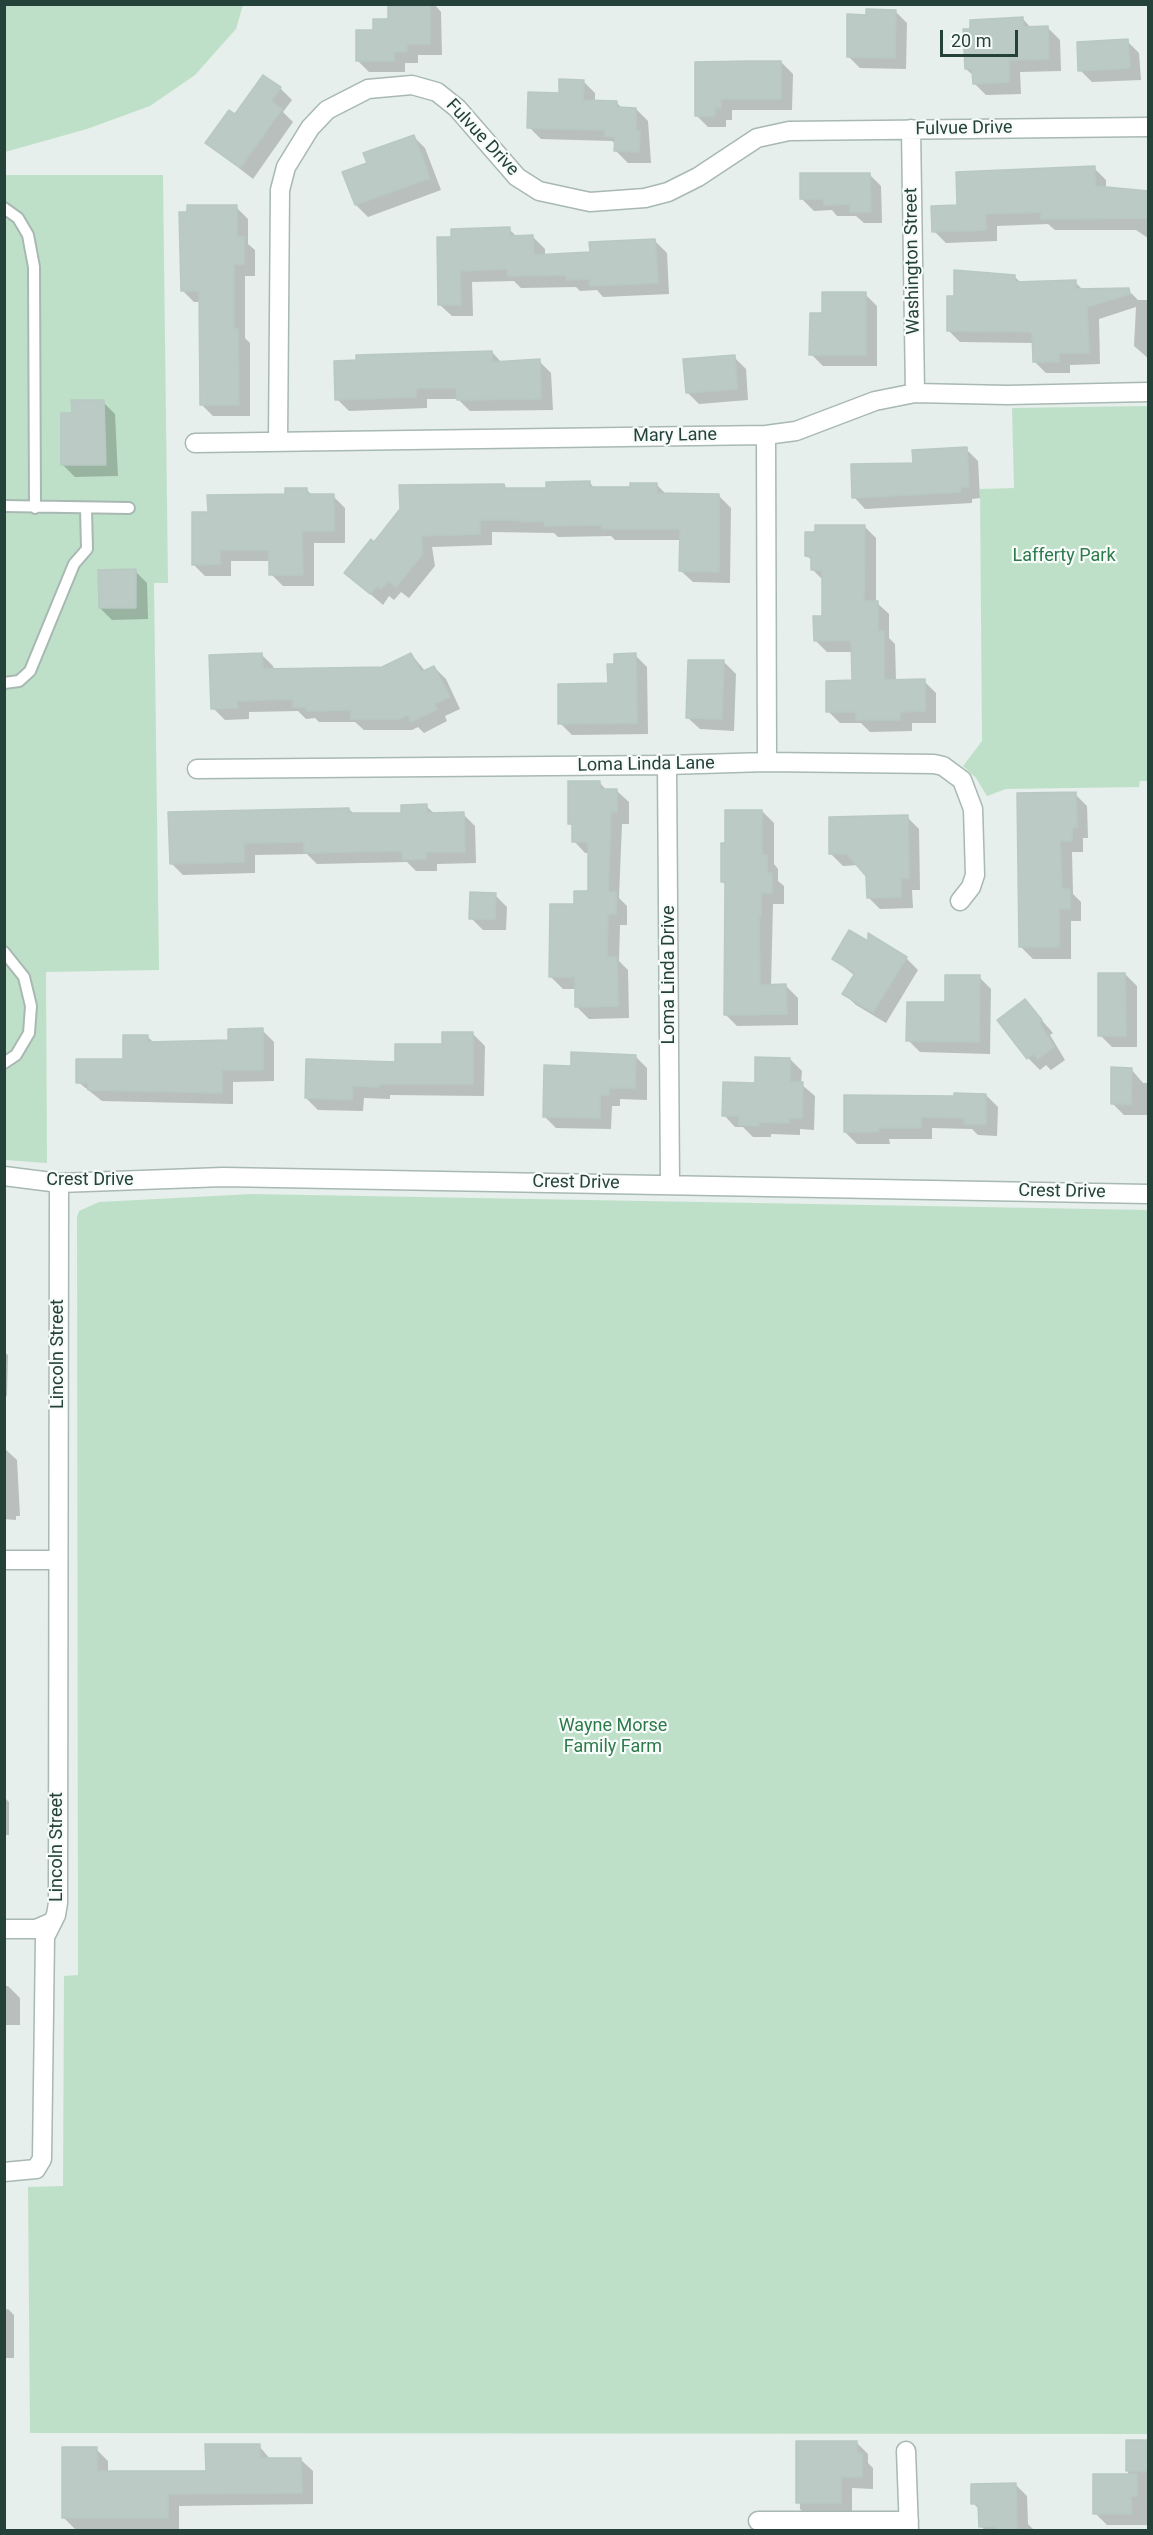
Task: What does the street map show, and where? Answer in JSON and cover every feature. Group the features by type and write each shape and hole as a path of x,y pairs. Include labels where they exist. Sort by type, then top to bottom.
{"street":[{"name":"Fulvue Drive","path":"278,442 280,190 291,158 310,128 327,110 349,97 390,85 412,85 437,92 458,108 517,177 539,191 590,202 645,198 668,192 698,177 757,138 773,134 911,129 1149,127"},
{"name":"Washington Street","path":"911,129 915,393"},
{"name":"Mary Lane","path":"195,443 766,435 796,431 875,401 915,393 1007,395 1149,392"},
{"path":"766,435 767,762"},
{"name":"Loma Linda Lane","path":"197,769 921,762 943,766 954,773 966,788 973,809 975,875 971,887 960,902"},
{"name":"Loma Linda Drive","path":"667,765 670,1184"},
{"name":"Crest Drive","path":"4,1176 59,1183 223,1178 1149,1194"},
{"name":"Lincoln Street","path":"4,2172 36,2169 42,2159 45,1937 56,1915 58,1903 59,1183"},
{"path":"4,1560 58,1560"},
{"path":"4,1929 36,1929 50,1923"},
{"path":"758,2522 909,2526 906,2451"}],"lane":[{"path":"4,207 18,218 28,235 34,267 35,508"},
{"path":"4,507 129,508"},
{"path":"4,683 19,681 30,671 74,564 87,549 86,509"},
{"path":"4,952 24,977 31,1006 29,1033 23,1046 4,1063"}],"green space":[{"path":"4,5 243,5 236,29 195,75 150,106 87,129 5,152"},
{"path":"5,175 163,175 168,583 154,583 159,970 46,972 47,1163 5,1160"},
{"name":"Lafferty Park","path":"1148,406 1148,781 1140,781 1139,787 1006,789 987,796 976,778 963,766 982,741 980,489 1014,488 1012,408"},
{"name":"Wayne Morse Family Farm","path":"252,1194 1148,1210 1148,2434 30,2433 28,2187 63,2186 64,1976 78,1975 77,1217 79,1211 99,1202"}],"building":[{"path":"388,4 430,4 430,44 407,44 407,51 394,52 394,61 356,61 356,30 373,30 373,19 388,19"},
{"path":"866,9 896,10 895,58 847,57 847,14 866,15"},
{"path":"1023,17 1023,27 1048,26 1049,59 1009,60 1009,82 973,84 972,69 965,69 963,29 970,29 970,20"},
{"path":"1128,39 1130,68 1078,71 1077,42"},
{"path":"781,61 781,99 721,99 721,108 715,108 715,116 695,116 695,62"},
{"path":"263,75 281,87 271,101 282,109 240,168 205,143 229,110 235,114"},
{"path":"559,79 584,80 583,100 617,101 617,107 636,108 636,131 640,131 639,152 614,151 615,137 605,136 605,130 527,128 528,92 559,93"},
{"path":"414,135 430,178 355,205 342,172 367,163 363,153"},
{"path":"1095,166 1095,186 1149,191 1149,218 1041,219 1041,212 985,214 986,230 932,232 931,206 957,205 956,172"},
{"path":"800,173 870,173 871,212 850,212 850,204 824,205 824,199 800,199"},
{"path":"187,205 237,205 237,237 244,237 244,264 234,264 234,329 238,329 239,405 200,405 199,291 181,291 179,212 187,212"},
{"path":"510,227 510,236 533,235 534,255 590,252 589,242 655,239 658,283 590,286 590,279 567,280 566,275 508,276 507,269 460,271 461,305 438,305 437,237 451,237 451,229"},
{"path":"954,270 1015,275 1015,282 1076,280 1076,289 1129,288 1130,294 1087,307 1089,353 1059,353 1059,362 1033,362 1032,332 947,331 947,296 954,296"},
{"path":"822,292 866,292 866,355 809,355 810,313 822,313"},
{"path":"492,351 492,362 540,359 541,399 457,400 456,388 416,388 416,397 335,400 334,361 356,360 356,355"},
{"path":"735,355 737,389 686,393 683,359"},
{"path":"71,400 104,400 106,465 61,465 61,413 72,413"},
{"path":"967,447 969,487 960,487 961,492 852,498 851,464 913,463 912,450"},
{"path":"590,481 590,487 630,487 630,483 657,483 657,493 719,494 719,572 679,571 680,529 602,529 602,525 545,526 544,521 480,520 480,534 421,536 423,554 396,587 388,581 381,589 377,586 370,594 344,573 371,539 374,542 400,509 399,485 504,484 505,488 546,488 546,482"},
{"path":"285,488 307,488 307,494 334,494 334,531 302,531 303,575 269,575 269,550 220,550 220,564 192,565 192,512 208,512 207,495 285,494"},
{"path":"815,525 865,525 864,601 878,601 878,631 884,631 884,680 925,679 925,711 900,712 900,720 856,720 856,712 826,712 826,681 852,680 851,640 814,641 813,616 822,616 822,570 811,570 811,557 805,556 805,532 815,532"},
{"path":"136,569 136,608 99,608 98,570"},
{"path":"262,653 263,669 382,667 411,653 421,672 434,666 450,697 434,704 437,709 411,722 408,715 399,719 351,719 351,710 306,711 306,707 293,707 293,699 237,701 238,708 211,709 209,655"},
{"path":"636,653 637,723 558,724 558,684 608,683 607,664 614,664 614,654"},
{"path":"688,660 724,660 722,719 686,718"},
{"path":"568,781 600,781 600,789 617,789 617,812 611,812 608,892 616,892 616,914 608,914 607,957 617,957 618,1006 575,1007 575,977 549,977 550,904 574,904 574,891 588,891 588,842 572,842 572,824 568,824"},
{"path":"1076,792 1077,827 1072,827 1072,841 1060,841 1062,889 1070,889 1070,909 1059,909 1059,947 1019,947 1017,793"},
{"path":"427,804 427,813 464,812 465,852 426,852 426,859 403,860 402,851 304,853 304,842 244,843 244,862 170,864 168,812 349,808 349,813 401,813 401,805"},
{"path":"725,810 762,810 762,855 767,855 767,873 772,873 772,893 761,893 760,985 786,984 787,1014 724,1015 725,882 721,882 721,843 725,843"},
{"path":"908,815 909,878 901,878 901,897 867,898 866,876 847,854 829,854 829,817"},
{"path":"470,892 496,893 495,919 469,919"},
{"path":"849,930 868,941 868,933 907,957 873,1012 842,994 855,973 832,959"},
{"path":"1098,973 1125,973 1126,1036 1098,1036"},
{"path":"945,975 980,975 979,1042 906,1041 907,1002 945,1002"},
{"path":"1025,999 1042,1020 1039,1023 1054,1047 1038,1059 1033,1054 1027,1059 997,1020"},
{"path":"263,1028 263,1070 222,1070 222,1093 88,1090 88,1083 76,1083 76,1059 123,1059 123,1035 148,1035 148,1042 228,1040 228,1029"},
{"path":"442,1032 473,1032 473,1084 353,1086 352,1100 305,1098 306,1059 395,1062 395,1044 442,1044"},
{"path":"571,1052 636,1055 635,1088 609,1088 609,1095 600,1095 600,1118 543,1117 544,1065 571,1066"},
{"path":"755,1057 790,1058 790,1082 803,1082 802,1118 789,1118 789,1123 759,1122 759,1126 739,1125 739,1116 722,1116 723,1082 755,1083"},
{"path":"1111,1067 1132,1068 1131,1104 1111,1104"},
{"path":"954,1093 986,1094 986,1124 964,1124 965,1118 921,1117 921,1128 878,1128 878,1132 844,1132 844,1095 954,1096"},
{"path":"1126,2440 1149,2440 1149,2471 1126,2471"},
{"path":"796,2441 857,2441 857,2454 862,2454 862,2477 841,2477 841,2503 796,2503"},
{"path":"205,2444 260,2444 260,2458 301,2458 302,2493 168,2494 168,2518 62,2518 62,2447 97,2447 97,2471 206,2471"},
{"path":"1093,2474 1137,2474 1137,2496 1131,2496 1132,2514 1093,2514"},
{"path":"1016,2483 1017,2530 996,2530 996,2526 979,2527 978,2504 971,2504 971,2484"}]}
